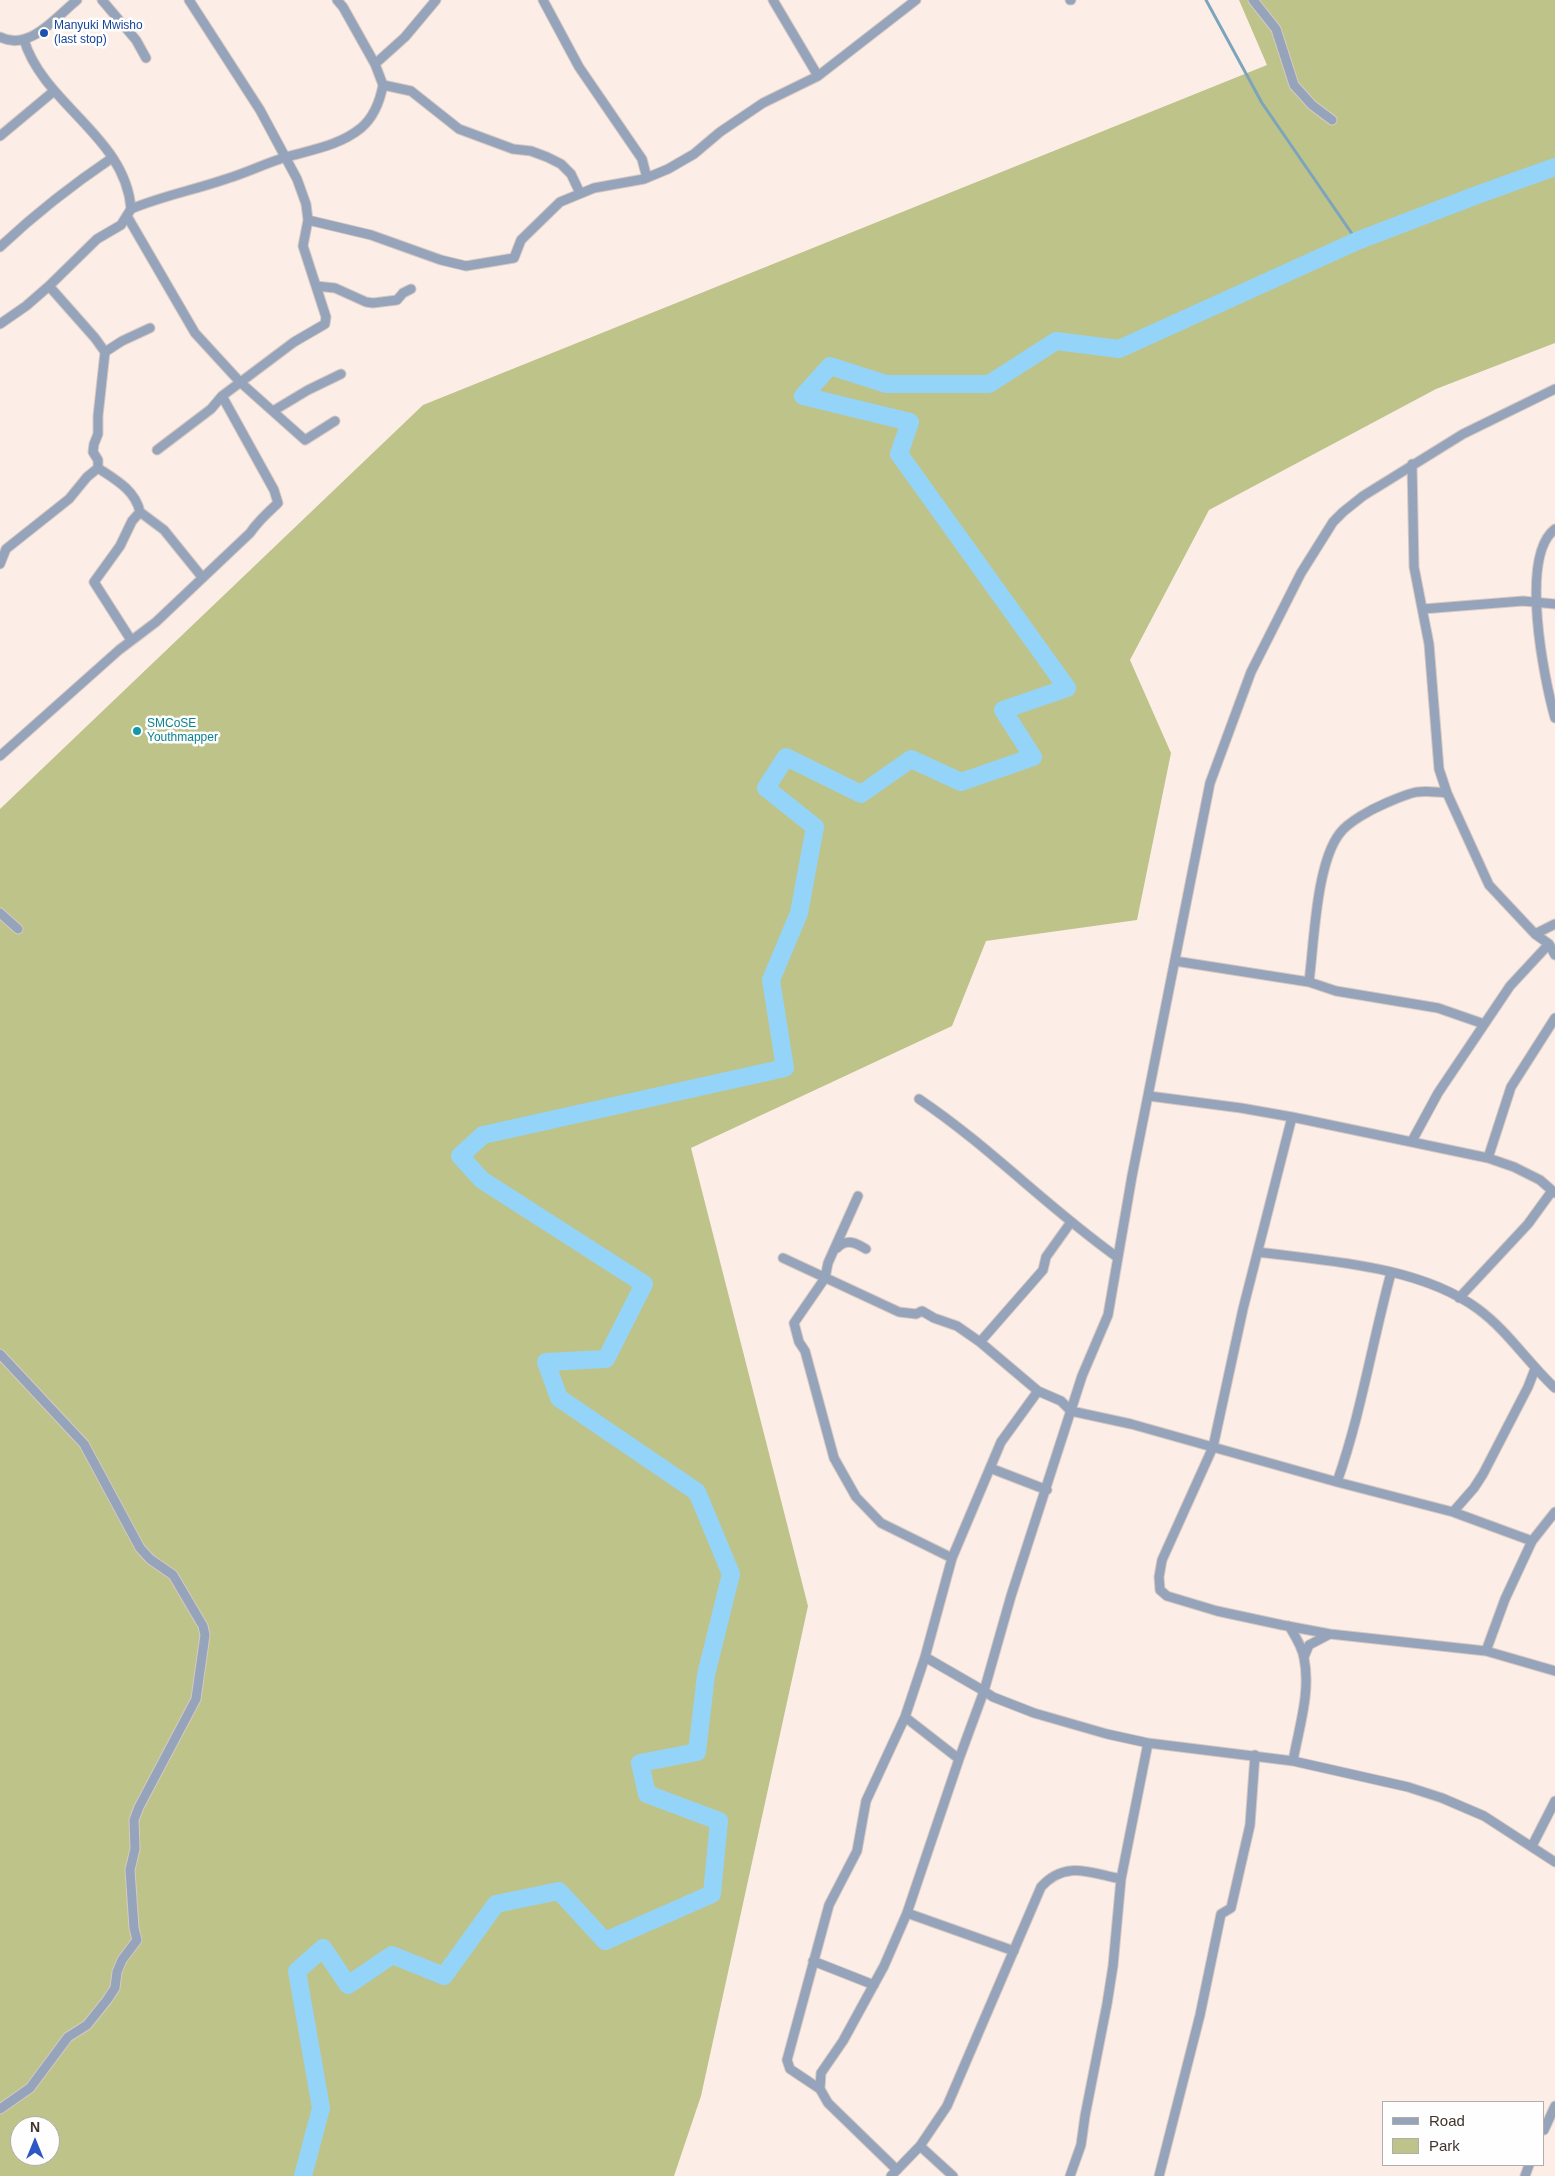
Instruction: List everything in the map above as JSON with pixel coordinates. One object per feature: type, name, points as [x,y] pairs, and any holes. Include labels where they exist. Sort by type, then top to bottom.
[{"type":"street","points":[[0,38],[12,42],[24,40],[36,34],[77,0]]},
{"type":"street","points":[[102,0],[136,40],[146,58]]},
{"type":"street","points":[[157,450],[211,409],[222,396],[240,382],[294,342],[325,324],[326,317],[303,246],[308,220],[302,193],[286,157],[260,110],[189,0]]},
{"type":"street","points":[[0,324],[26,306],[49,286],[97,239],[121,225],[129,213],[167,196],[224,180],[286,157],[312,151],[349,136],[359,129],[373,114],[384,85],[375,64],[343,6],[337,0]]},
{"type":"street","points":[[543,0],[579,68],[642,159],[647,178]]},
{"type":"street","points":[[773,0],[818,76]]},
{"type":"street","points":[[308,220],[371,235],[441,260],[466,266],[514,258],[521,240],[537,222],[560,202],[594,188],[647,178],[668,169],[694,154],[720,132],[763,103],[818,76],[915,0]]},
{"type":"street","points":[[1253,0],[1276,29],[1294,85],[1312,105],[1332,120]]},
{"type":"street","points":[[375,64],[405,37],[431,2]]},
{"type":"street","points":[[24,40],[32,61],[112,158],[125,181],[129,213],[195,333],[240,382],[305,440],[334,421]]},
{"type":"street","points":[[384,85],[411,91],[459,129],[513,149],[531,151],[561,164],[571,174],[580,193]]},
{"type":"street","points":[[0,136],[54,90]]},
{"type":"street","points":[[0,248],[25,224],[68,189],[112,158]]},
{"type":"street","points":[[49,286],[105,352],[98,416],[98,434],[93,452],[98,460],[98,468]]},
{"type":"street","points":[[316,286],[335,288],[366,302],[373,303],[397,300],[403,293],[411,289]]},
{"type":"street","points":[[105,352],[122,341],[150,328]]},
{"type":"street","points":[[272,411],[341,374]]},
{"type":"street","points":[[820,2089],[821,2073],[843,2041],[874,1985],[907,1913],[958,1759],[984,1691],[1011,1596],[1089,1357],[1108,1314],[1117,1257],[1210,783],[1251,672],[1301,573],[1333,522],[1363,496],[1412,464],[1463,434],[1555,389]]},
{"type":"street","points":[[0,756],[132,640],[156,622],[250,533],[260,518],[267,515],[278,503],[274,490],[222,396]]},
{"type":"street","points":[[1412,464],[1414,567],[1428,644],[1439,769],[1447,794],[1489,885],[1535,934],[1549,944],[1555,954]]},
{"type":"street","points":[[98,468],[126,487],[138,501],[140,512],[164,530],[202,577]]},
{"type":"street","points":[[0,564],[6,549],[69,499],[87,477],[98,468]]},
{"type":"street","points":[[132,640],[94,582],[120,546],[132,521],[140,512]]},
{"type":"street","points":[[1555,529],[1547,535],[1538,561],[1536,602],[1544,663],[1555,718]]},
{"type":"street","points":[[1423,609],[1536,602],[1555,604]]},
{"type":"street","points":[[1309,982],[1317,905],[1322,880],[1331,851],[1341,831],[1371,810],[1398,797],[1422,790],[1447,794]]},
{"type":"street","points":[[0,913],[18,929]]},
{"type":"street","points":[[1535,934],[1555,924]]},
{"type":"street","points":[[1412,1141],[1438,1093],[1510,986],[1549,944]]},
{"type":"street","points":[[1175,961],[1309,982],[1336,991],[1438,1008],[1484,1024]]},
{"type":"street","points":[[1488,1158],[1511,1087],[1555,1018]]},
{"type":"street","points":[[1149,1096],[1241,1108],[1412,1141],[1488,1158],[1514,1167],[1540,1180],[1553,1192],[1528,1224],[1459,1298]]},
{"type":"street","points":[[919,1099],[947,1118],[1071,1222],[1117,1257]]},
{"type":"street","points":[[1292,1117],[1258,1252],[1213,1447],[1162,1560],[1159,1577],[1160,1590],[1167,1596],[1217,1611],[1289,1626],[1330,1634],[1486,1651],[1555,1672]]},
{"type":"street","points":[[858,1196],[836,1250],[828,1263],[825,1278],[794,1323],[799,1342],[805,1351],[834,1458],[856,1497],[881,1523],[952,1558]]},
{"type":"street","points":[[980,1342],[1042,1270],[1046,1257],[1071,1222]]},
{"type":"street","points":[[836,1250],[843,1243],[852,1242],[866,1249]]},
{"type":"street","points":[[1258,1252],[1361,1266],[1424,1281],[1477,1309],[1506,1334],[1535,1369],[1555,1388]]},
{"type":"street","points":[[783,1258],[899,1312],[916,1314],[922,1312],[957,1326],[980,1342],[1038,1390],[1061,1401],[1071,1411],[1131,1424],[1337,1482],[1454,1512],[1532,1541]]},
{"type":"street","points":[[1337,1482],[1350,1446],[1376,1328],[1391,1273]]},
{"type":"street","points":[[0,1354],[84,1444],[140,1548],[150,1559],[173,1575],[203,1626],[205,1635],[196,1699],[138,1807],[134,1820],[135,1849],[130,1870],[134,1928],[137,1940],[122,1960],[117,1972],[115,1988],[107,2000],[86,2025],[68,2037],[30,2088],[0,2109]]},
{"type":"street","points":[[1454,1512],[1483,1474],[1528,1387],[1535,1369]]},
{"type":"street","points":[[1038,1390],[1001,1442],[952,1558],[925,1657],[905,1717],[866,1801],[857,1851],[829,1905],[788,2050],[787,2062],[790,2069],[820,2089],[828,2103],[894,2173],[920,2146],[947,2106],[1038,1892],[1048,1880],[1058,1873],[1076,1871],[1120,1879]]},
{"type":"street","points":[[990,1468],[1046,1490]]},
{"type":"street","points":[[1486,1651],[1506,1599],[1532,1541],[1555,1512]]},
{"type":"street","points":[[1289,1626],[1304,1656],[1306,1679],[1303,1708],[1293,1760]]},
{"type":"street","points":[[1304,1656],[1309,1645],[1330,1634]]},
{"type":"street","points":[[925,1657],[993,1697],[1034,1713],[1076,1726],[1148,1743],[1293,1760],[1408,1787],[1442,1798],[1484,1816],[1555,1862]]},
{"type":"street","points":[[905,1717],[958,1759]]},
{"type":"street","points":[[1070,2176],[1081,2145],[1107,2004],[1113,1966],[1120,1879],[1148,1743]]},
{"type":"street","points":[[1159,2176],[1200,2015],[1221,1914],[1231,1908],[1250,1825],[1255,1755]]},
{"type":"street","points":[[1532,1846],[1555,1801]]},
{"type":"street","points":[[907,1913],[1014,1951]]},
{"type":"street","points":[[813,1961],[874,1985]]},
{"type":"street","points":[[1545,2128],[1555,2106]]},
{"type":"street","points":[[920,2146],[953,2176]]},
{"type":"green space","points":[[1239,0],[1555,0],[1555,343],[1436,389],[1209,510],[1130,660],[1171,753],[1137,920],[986,941],[952,1026],[691,1148],[808,1606],[701,2096],[674,2176],[0,2176],[0,809],[423,405],[1267,65]]},
{"type":"waterway","points":[[1206,0],[1262,103],[1357,241]]},
{"type":"waterway","points":[[303,2176],[321,2108],[297,1971],[323,1948],[348,1985],[392,1955],[444,1976],[496,1904],[559,1891],[605,1941],[712,1894],[719,1821],[647,1794],[640,1763],[697,1752],[706,1675],[731,1574],[697,1492],[559,1398],[546,1362],[606,1359],[644,1284],[482,1180],[460,1156],[483,1135],[785,1068],[771,980],[799,913],[815,827],[766,788],[786,757],[861,794],[911,759],[961,782],[1033,757],[1003,710],[1067,688],[899,454],[910,422],[803,396],[830,366],[886,384],[989,384],[1056,341],[1119,349],[1357,241],[1555,167]]},
{"type":"place","name":"Manyuki Mwisho (last stop)","points":[[44,33]]},
{"type":"place","name":"SMCoSE Youthmapper","points":[[137,731]]}]
